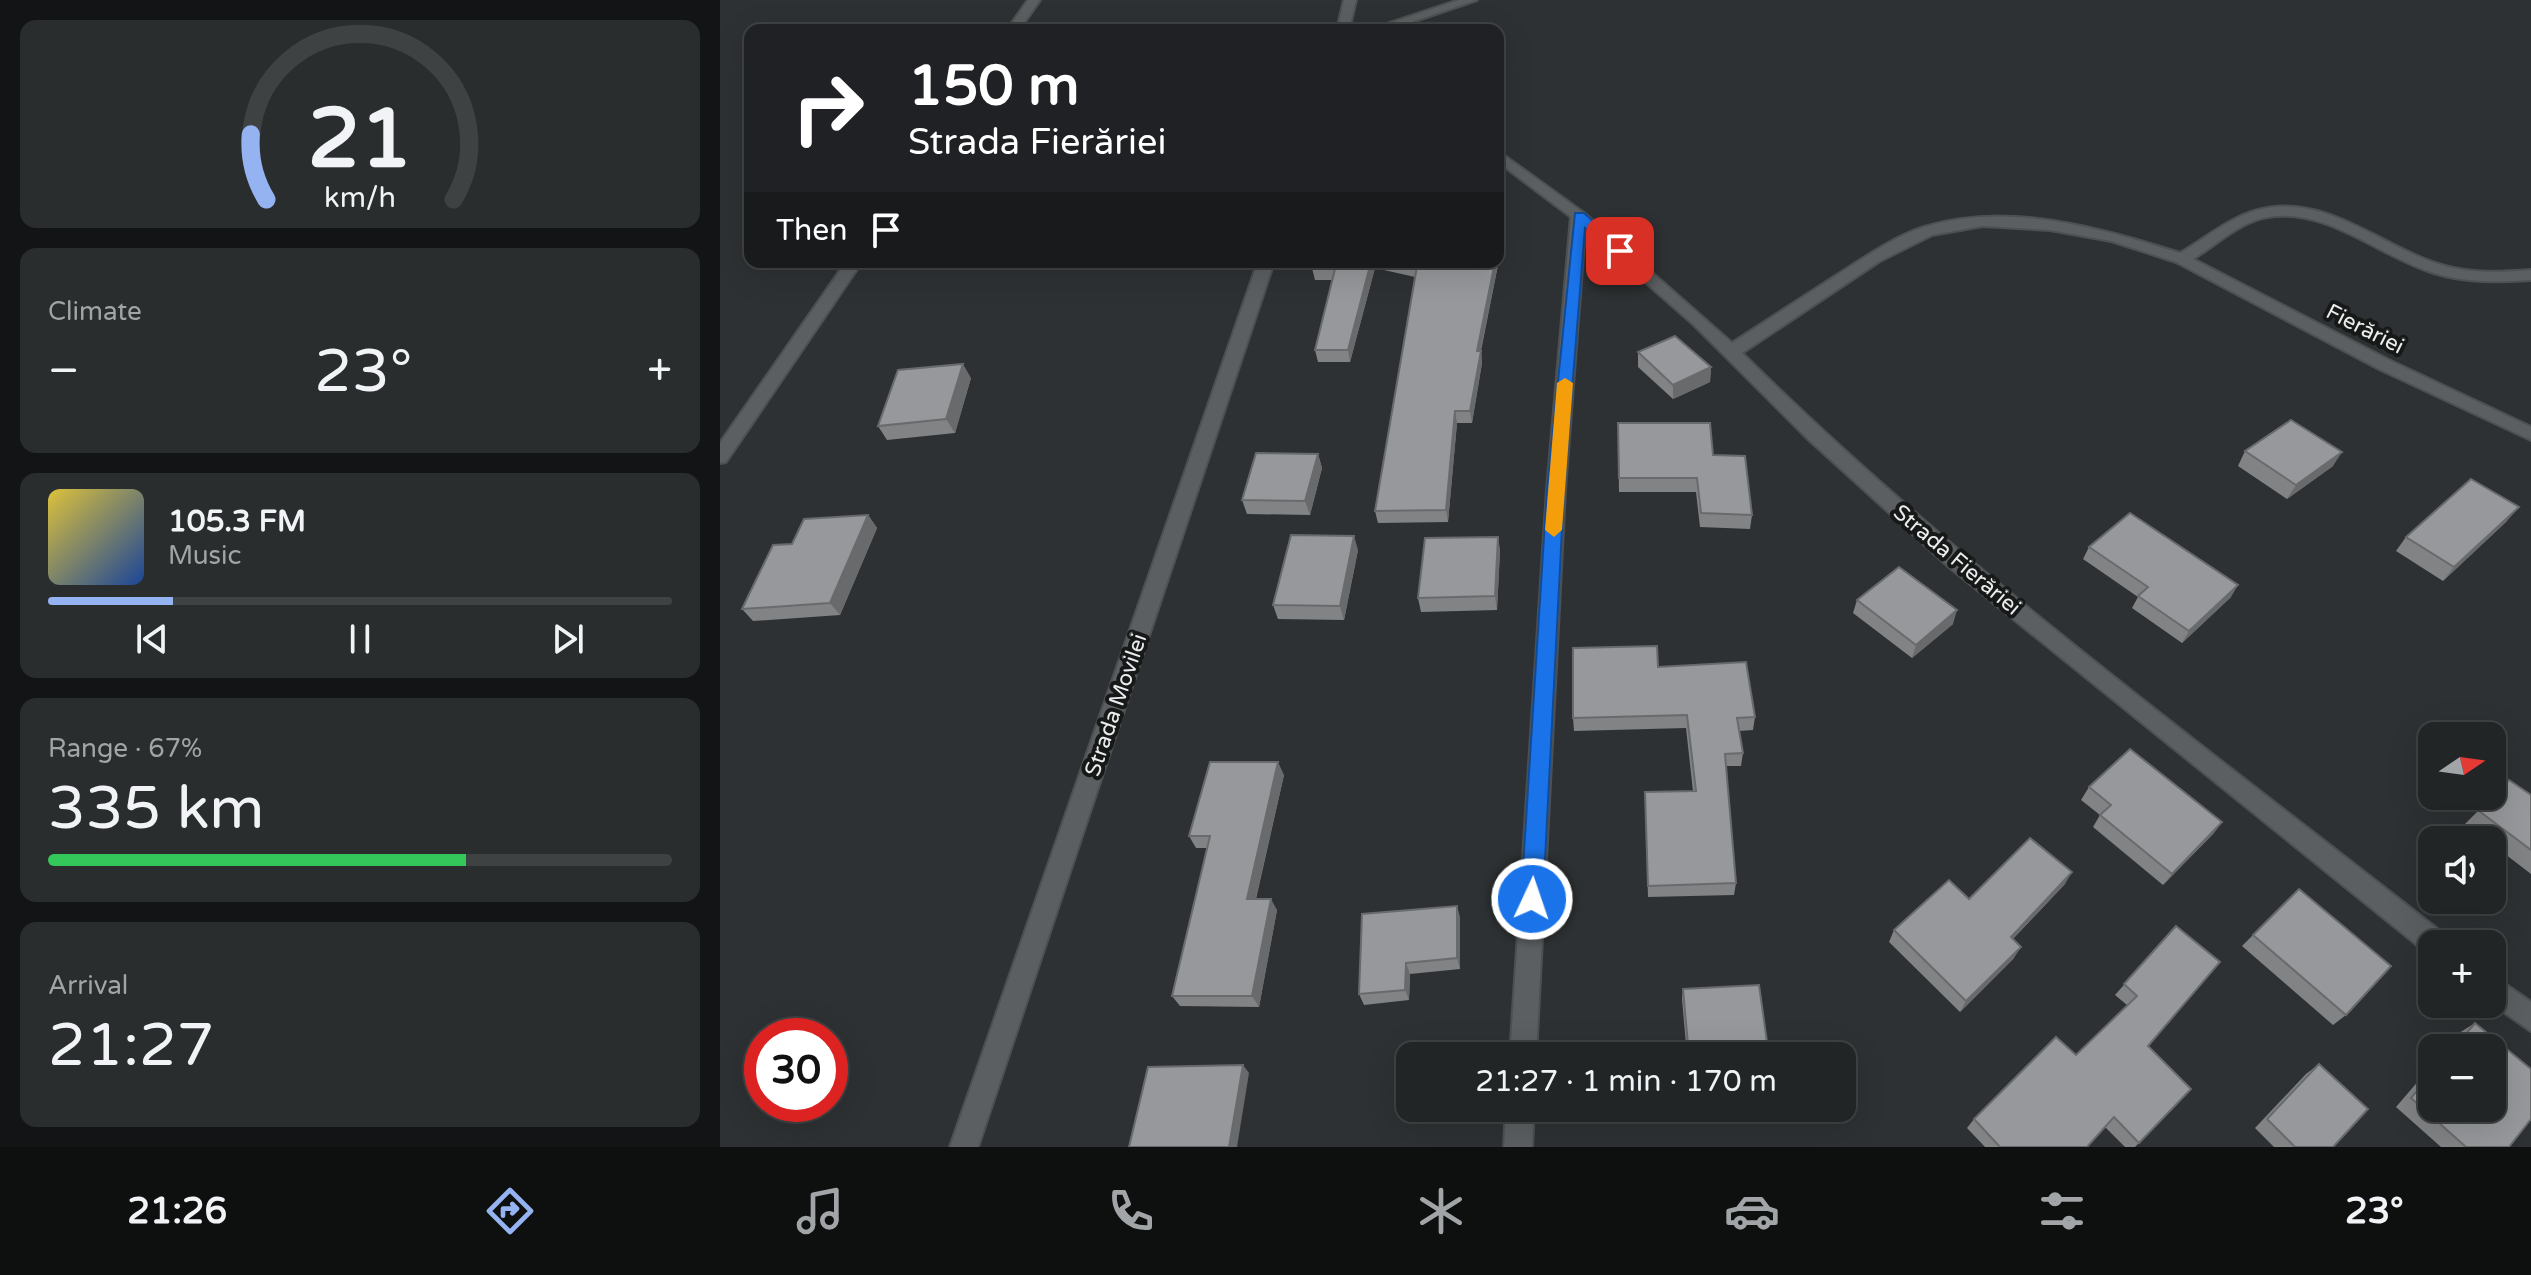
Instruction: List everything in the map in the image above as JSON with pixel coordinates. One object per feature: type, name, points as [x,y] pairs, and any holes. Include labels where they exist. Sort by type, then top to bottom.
[{"type":"street","points":[[1017,24],[1034,0]]},
{"type":"street","points":[[1344,24],[1350,0]]},
{"type":"street","points":[[1394,24],[1471,0]]},
{"type":"street","name":"Strada Fierăriei","points":[[1504,160],[1579,216],[1731,352],[1814,435],[1956,562],[2418,930]]},
{"type":"street","points":[[2182,259],[2264,213],[2288,211],[2316,216],[2439,270],[2487,277],[2531,275]]},
{"type":"street","points":[[1524,1042],[1556,490],[1579,216]]},
{"type":"street","name":"Fierăriei","points":[[1731,352],[1874,258],[1928,231],[1983,221],[2050,225],[2114,237],[2182,259],[2385,365],[2531,434]]},
{"type":"street","points":[[720,457],[850,268]]},
{"type":"street","name":"Strada Movilei","points":[[964,1147],[1264,268]]},
{"type":"street","points":[[2506,999],[2531,1018]]},
{"type":"street","points":[[1518,1147],[1519,1122]]},
{"type":"building","points":[[1312,268],[1369,268],[1348,350],[1315,350],[1335,269]]},
{"type":"building","points":[[1417,268],[1494,268],[1477,351],[1481,351],[1470,411],[1455,411],[1446,510],[1375,511]]},
{"type":"building","points":[[1675,336],[1711,367],[1673,385],[1638,352]]},
{"type":"building","points":[[963,364],[946,419],[878,426],[898,370]]},
{"type":"building","points":[[2291,420],[2342,452],[2296,485],[2245,451]]},
{"type":"building","points":[[1618,423],[1710,423],[1713,455],[1745,456],[1752,515],[1701,513],[1697,478],[1619,478]]},
{"type":"building","points":[[1256,453],[1318,454],[1305,501],[1242,500]]},
{"type":"building","points":[[2471,479],[2519,507],[2454,567],[2406,537]]},
{"type":"building","points":[[2130,513],[2238,585],[2189,631],[2138,596],[2148,587],[2089,547]]},
{"type":"building","points":[[868,515],[830,603],[742,609],[773,545],[792,544],[804,519]]},
{"type":"building","points":[[1291,535],[1354,536],[1340,606],[1273,605]]},
{"type":"building","points":[[1498,537],[1495,596],[1418,598],[1425,538]]},
{"type":"building","points":[[1899,567],[1957,610],[1916,645],[1857,600]]},
{"type":"building","points":[[1657,646],[1658,667],[1746,662],[1755,717],[1737,718],[1743,753],[1725,754],[1736,883],[1648,886],[1645,792],[1696,791],[1687,715],[1573,718],[1573,648]]},
{"type":"building","points":[[2130,749],[2222,822],[2172,874],[2100,815],[2111,805],[2089,787]]},
{"type":"building","points":[[1210,762],[1278,762],[1247,899],[1271,899],[1252,996],[1172,996],[1210,836],[1189,836]]},
{"type":"building","points":[[2509,780],[2531,795],[2531,850],[2506,831],[2506,826],[2499,826],[2479,811],[2506,810],[2506,783]]},
{"type":"building","points":[[2030,838],[2072,872],[2011,937],[2021,947],[1966,1001],[1894,930],[1949,880],[1969,899]]},
{"type":"building","points":[[2299,889],[2391,966],[2346,1015],[2253,935]]},
{"type":"building","points":[[1457,906],[1457,958],[1406,963],[1405,990],[1359,994],[1362,914]]},
{"type":"building","points":[[2176,926],[2220,962],[2148,1046],[2191,1089],[2139,1143],[2114,1117],[2087,1147],[2000,1147],[1974,1119],[2056,1037],[2076,1055],[2137,996],[2124,984]]},
{"type":"building","points":[[1759,985],[1767,1042],[1688,1042],[1683,989]]},
{"type":"building","points":[[2475,1023],[2488,1034],[2466,1034]]},
{"type":"building","points":[[2506,1048],[2531,1069],[2531,1119],[2509,1147],[2466,1147],[2438,1122],[2506,1122]]},
{"type":"building","points":[[2319,1064],[2368,1109],[2333,1147],[2295,1147],[2267,1119]]},
{"type":"building","points":[[1243,1065],[1229,1147],[1129,1147],[1148,1067]]},
{"type":"building","points":[[2418,1090],[2418,1104],[2411,1098]]},
{"type":"slow traffic","points":[[1554,530],[1565,383]]},
{"type":"route","points":[[1532,899],[1556,490],[1579,216],[1620,251]]}]
